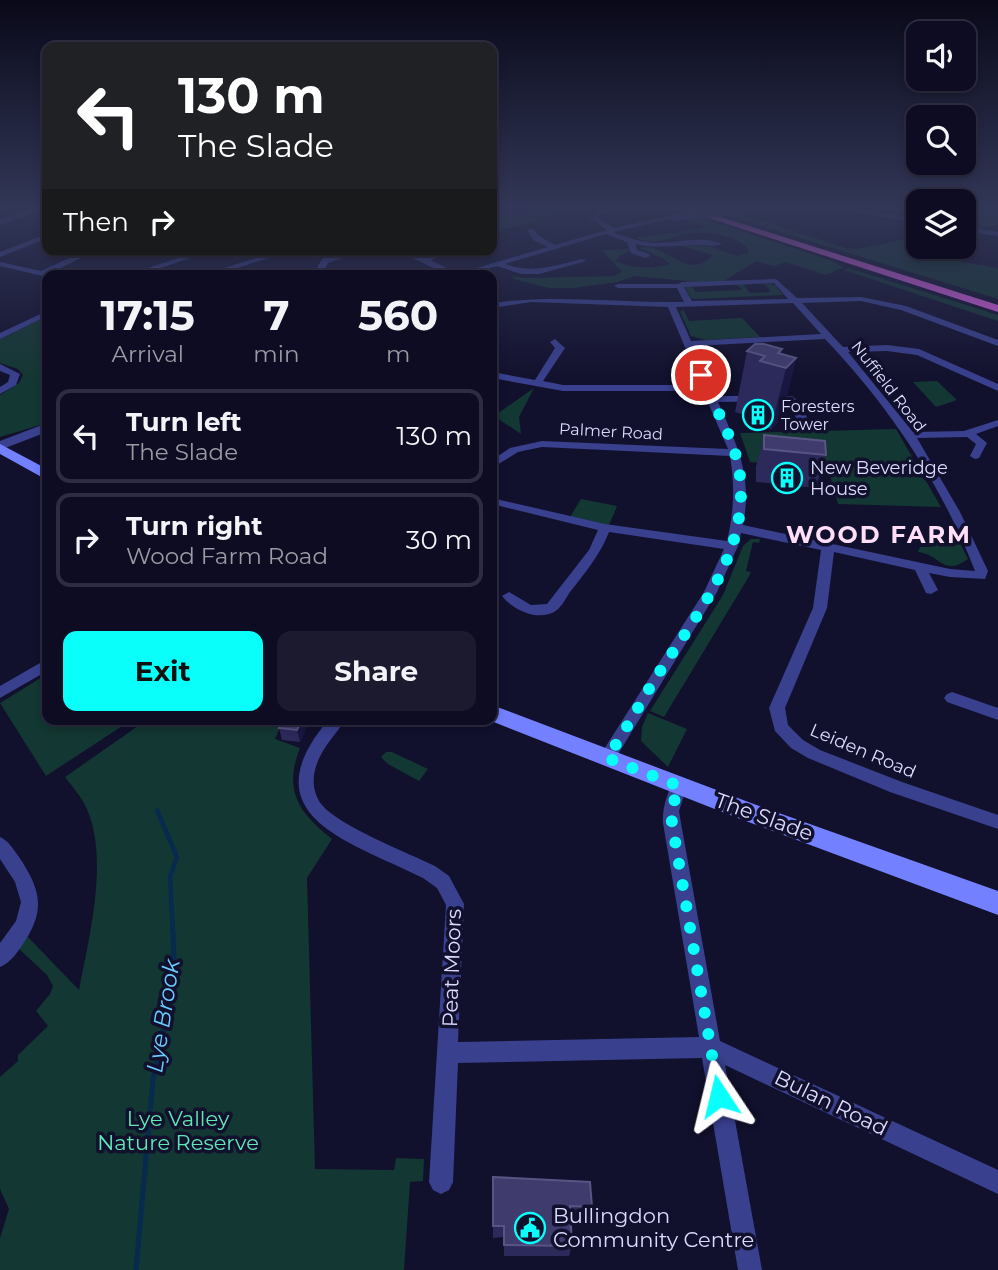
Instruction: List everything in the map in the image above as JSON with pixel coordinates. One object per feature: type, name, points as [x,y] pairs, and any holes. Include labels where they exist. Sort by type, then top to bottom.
[{"type":"highway","points":[[854,265],[998,309]]},
{"type":"highway","points":[[878,265],[998,303]]},
{"type":"main road","points":[[0,447],[42,472]]},
{"type":"main road","name":"The Slade","points":[[497,715],[679,786],[998,903]]},
{"type":"street","points":[[6,265],[42,273]]},
{"type":"street","points":[[248,265],[258,270]]},
{"type":"street","points":[[504,265],[535,274],[567,265]]},
{"type":"street","name":"Nuffield Road","points":[[680,286],[776,281],[841,350],[910,435],[979,562],[980,576],[920,567]]},
{"type":"street","points":[[624,285],[680,286],[689,304]]},
{"type":"street","points":[[497,304],[531,300],[671,305],[854,299],[882,302],[998,343]]},
{"type":"street","points":[[607,758],[713,589],[732,547],[737,528],[741,497],[735,453],[671,305]]},
{"type":"street","points":[[0,336],[42,316]]},
{"type":"street","points":[[0,322],[19,327]]},
{"type":"street","points":[[687,344],[827,336]]},
{"type":"street","points":[[537,384],[560,348],[555,342]]},
{"type":"street","points":[[841,350],[887,348],[919,352],[998,388]]},
{"type":"street","points":[[0,367],[12,371],[15,378],[0,391]]},
{"type":"street","points":[[497,377],[592,389],[788,398],[793,401],[809,430]]},
{"type":"street","points":[[910,435],[970,433],[998,423]]},
{"type":"street","points":[[0,447],[42,429]]},
{"type":"street","points":[[970,433],[982,443],[975,456]]},
{"type":"street","name":"Palmer Road","points":[[497,462],[514,450],[542,444],[735,453]]},
{"type":"street","points":[[497,502],[605,528],[732,547]]},
{"type":"street","points":[[509,596],[517,604],[532,609],[542,611],[552,607],[595,551],[605,528]]},
{"type":"street","points":[[737,528],[832,540],[920,567],[931,590]]},
{"type":"street","points":[[942,536],[959,536]]},
{"type":"street","name":"Leiden Road","points":[[832,540],[820,608],[777,708],[781,727],[789,738],[814,754],[896,787],[998,822]]},
{"type":"street","points":[[0,693],[42,667]]},
{"type":"street","points":[[952,698],[998,714]]},
{"type":"street","name":"Peat Moors","points":[[333,725],[316,744],[307,768],[307,790],[317,811],[331,824],[443,882],[455,904],[441,1182]]},
{"type":"street","points":[[679,786],[671,811],[672,823],[750,1270]]},
{"type":"street","points":[[0,845],[27,883],[31,907],[20,933],[0,958]]},
{"type":"street","name":"Bulan Road","points":[[449,1053],[710,1047],[998,1182]]},
{"type":"green space","points":[[616,265],[749,265],[724,281],[698,282],[635,276],[617,282],[574,288],[549,288],[514,279],[512,276],[614,276],[622,272]]},
{"type":"green space","points":[[796,265],[844,267],[826,275]]},
{"type":"green space","points":[[888,265],[982,265],[998,268],[998,299]]},
{"type":"green space","points":[[848,268],[998,315],[998,321],[844,270]]},
{"type":"green space","points":[[764,283],[775,285],[783,295],[695,299],[691,298],[685,287],[692,286],[696,292],[740,290],[742,289],[736,284],[743,284],[750,293],[771,292]]},
{"type":"green space","points":[[683,309],[689,321],[742,318],[760,337],[705,340],[691,336],[680,312]]},
{"type":"green space","points":[[42,318],[42,424],[0,437],[0,395],[19,383],[23,375],[18,369],[0,363],[0,339]]},
{"type":"green space","points":[[937,381],[957,400],[936,407],[913,382]]},
{"type":"green space","points":[[534,388],[519,417],[521,434],[497,418],[497,414]]},
{"type":"green space","points":[[896,429],[941,507],[838,504],[828,469],[750,462],[740,433]]},
{"type":"green space","points":[[581,499],[617,506],[609,525],[570,517]]},
{"type":"green space","points":[[942,537],[958,539],[968,559],[953,566],[918,552],[920,547],[932,547],[931,543],[945,544]]},
{"type":"green space","points":[[751,539],[760,539],[759,543],[753,542],[746,571],[751,572],[748,578],[664,717],[650,711],[723,595],[743,546]]},
{"type":"green space","points":[[42,677],[42,725],[124,725],[46,776],[0,703]]},
{"type":"green space","points":[[648,713],[687,729],[668,767],[641,741],[642,727]]},
{"type":"green space","name":"Lye Valley Nature Reserve","points":[[139,725],[281,725],[275,739],[300,748],[293,777],[297,800],[311,820],[332,839],[307,878],[315,1169],[394,1170],[396,1158],[424,1159],[423,1181],[410,1182],[404,1270],[0,1270],[0,1238],[9,1209],[0,1189],[0,1077],[18,1061],[18,1055],[48,1026],[36,1011],[53,986],[47,975],[18,948],[27,936],[79,990],[92,921],[97,871],[92,824],[84,803],[65,777]]},
{"type":"green space","points":[[386,752],[392,752],[428,769],[419,781],[388,764],[381,757]]},
{"type":"building","points":[[755,344],[782,349],[778,353],[796,358],[786,368],[760,361],[765,356],[747,351]]},
{"type":"building","points":[[764,435],[825,441],[826,455],[764,449]]},
{"type":"building","points":[[280,725],[299,725],[297,730],[279,728]]},
{"type":"building","name":"Bullingdon Community Centre","points":[[493,1177],[590,1182],[592,1207],[570,1206],[572,1246],[504,1245],[504,1226],[493,1226]]},
{"type":"waterway","name":"Lye Brook","points":[[157,810],[177,857],[170,877],[173,935]]},
{"type":"waterway","name":"Lye Brook","points":[[136,1270],[153,1079],[168,1013],[174,967],[173,933]]},
{"type":"tunnel","points":[[927,535],[942,535]]},
{"type":"place","name":"Foresters Tower","points":[[758,415]]},
{"type":"place","name":"New Beveridge House","points":[[787,478]]},
{"type":"place","name":"Bullingdon Community Centre","points":[[530,1228]]},
{"type":"district","name":"WOOD FARM","points":[[879,535]]},
{"type":"route","points":[[701,375],[729,436],[739,471],[741,508],[734,539],[725,567],[713,589],[607,758],[679,786],[671,811],[672,823],[719,1096]]}]
